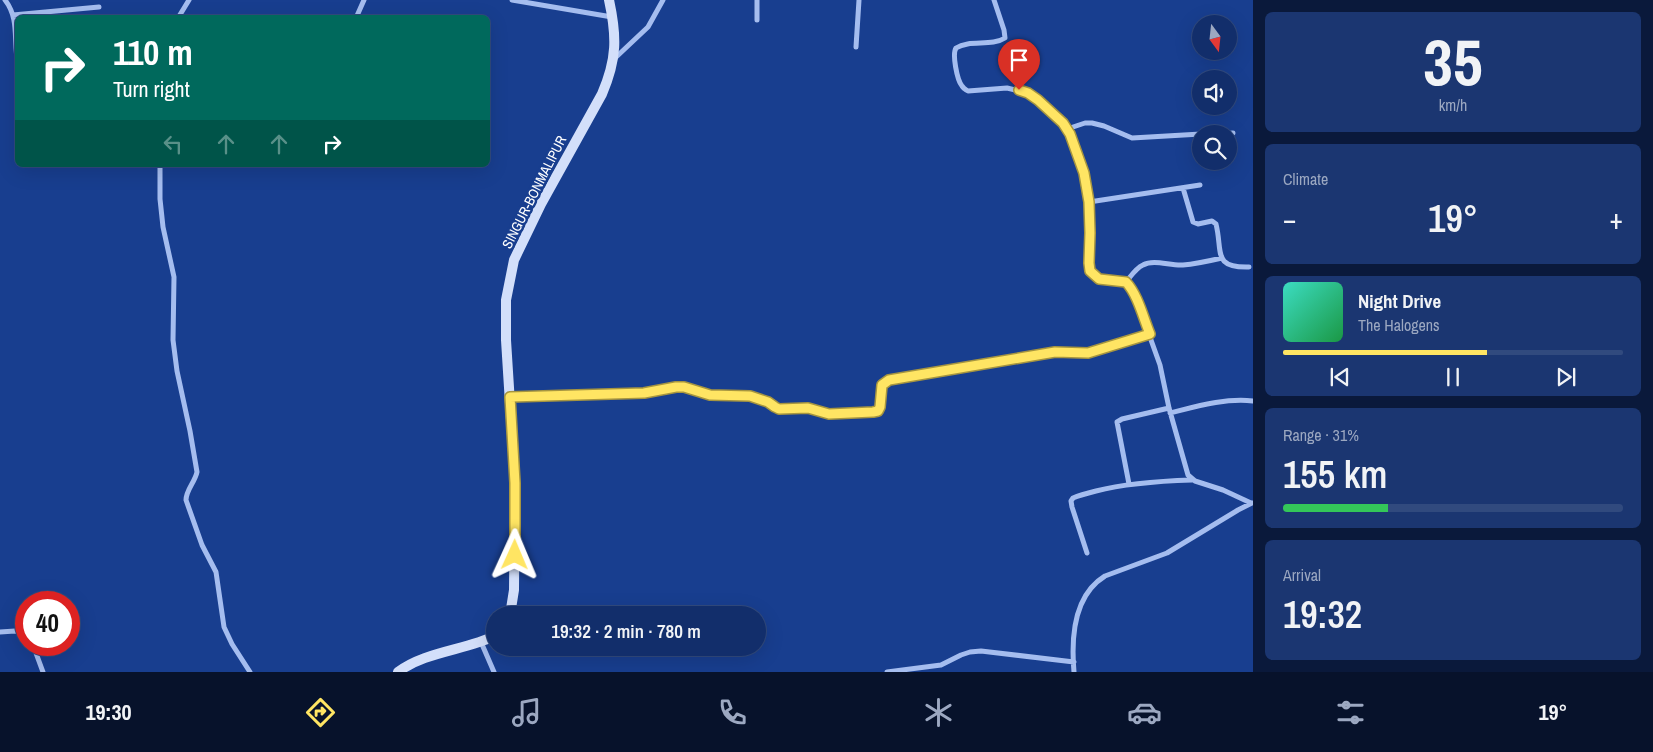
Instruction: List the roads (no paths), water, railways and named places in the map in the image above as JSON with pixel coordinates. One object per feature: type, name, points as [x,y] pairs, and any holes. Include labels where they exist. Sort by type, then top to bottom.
[{"type":"street","points":[[5,0],[13,16],[15,25]]},
{"type":"street","points":[[180,15],[189,0]]},
{"type":"street","points":[[357,15],[364,0]]},
{"type":"street","points":[[512,0],[612,17]]},
{"type":"street","name":"SINGUR-BONMALIPUR","points":[[511,606],[516,538],[506,300],[514,260],[541,204],[602,94],[609,77],[615,48],[609,0]]},
{"type":"street","points":[[614,59],[648,27],[663,0]]},
{"type":"street","points":[[757,0],[757,20]]},
{"type":"street","points":[[856,47],[859,0]]},
{"type":"street","points":[[994,0],[1005,38],[999,41],[963,44],[956,48],[954,55],[960,84],[968,91],[1007,88],[1028,93],[1067,129],[1084,173],[1089,202],[1090,271],[1099,279],[1126,282],[1130,286],[1150,334],[1160,365],[1169,410],[1188,475],[1192,480]]},
{"type":"street","points":[[23,15],[99,7]]},
{"type":"street","points":[[1067,129],[1085,123],[1092,123],[1132,138],[1192,135]]},
{"type":"street","points":[[160,167],[160,199],[163,227],[174,277],[173,340],[177,371],[197,472],[196,479],[186,495],[186,500],[202,545],[216,572],[224,627],[232,644],[250,672]]},
{"type":"street","points":[[1089,202],[1200,185]]},
{"type":"street","points":[[1183,188],[1193,222],[1198,224],[1212,221],[1216,224],[1222,258],[1228,266],[1235,268],[1249,267]]},
{"type":"street","points":[[1126,282],[1144,264],[1184,265],[1222,258]]},
{"type":"street","points":[[510,397],[644,393],[684,387],[710,395],[750,396],[768,402],[779,409],[808,408],[829,414],[873,412],[878,411],[882,385],[889,380],[1055,352],[1088,353],[1150,334]]},
{"type":"street","points":[[1129,484],[1118,422],[1122,419],[1220,401],[1253,401]]},
{"type":"street","points":[[1087,553],[1072,507],[1071,501],[1076,497],[1129,484],[1192,480],[1223,490],[1252,503]]},
{"type":"street","points":[[1074,672],[1074,631],[1078,612],[1083,599],[1097,581],[1105,576],[1167,554],[1252,503]]},
{"type":"street","points":[[0,632],[15,631]]},
{"type":"street","points":[[398,672],[418,661],[486,640]]},
{"type":"street","points":[[481,642],[494,672]]},
{"type":"street","points":[[887,672],[941,665],[961,655],[981,651],[1074,662]]},
{"type":"street","points":[[37,656],[43,672]]}]
